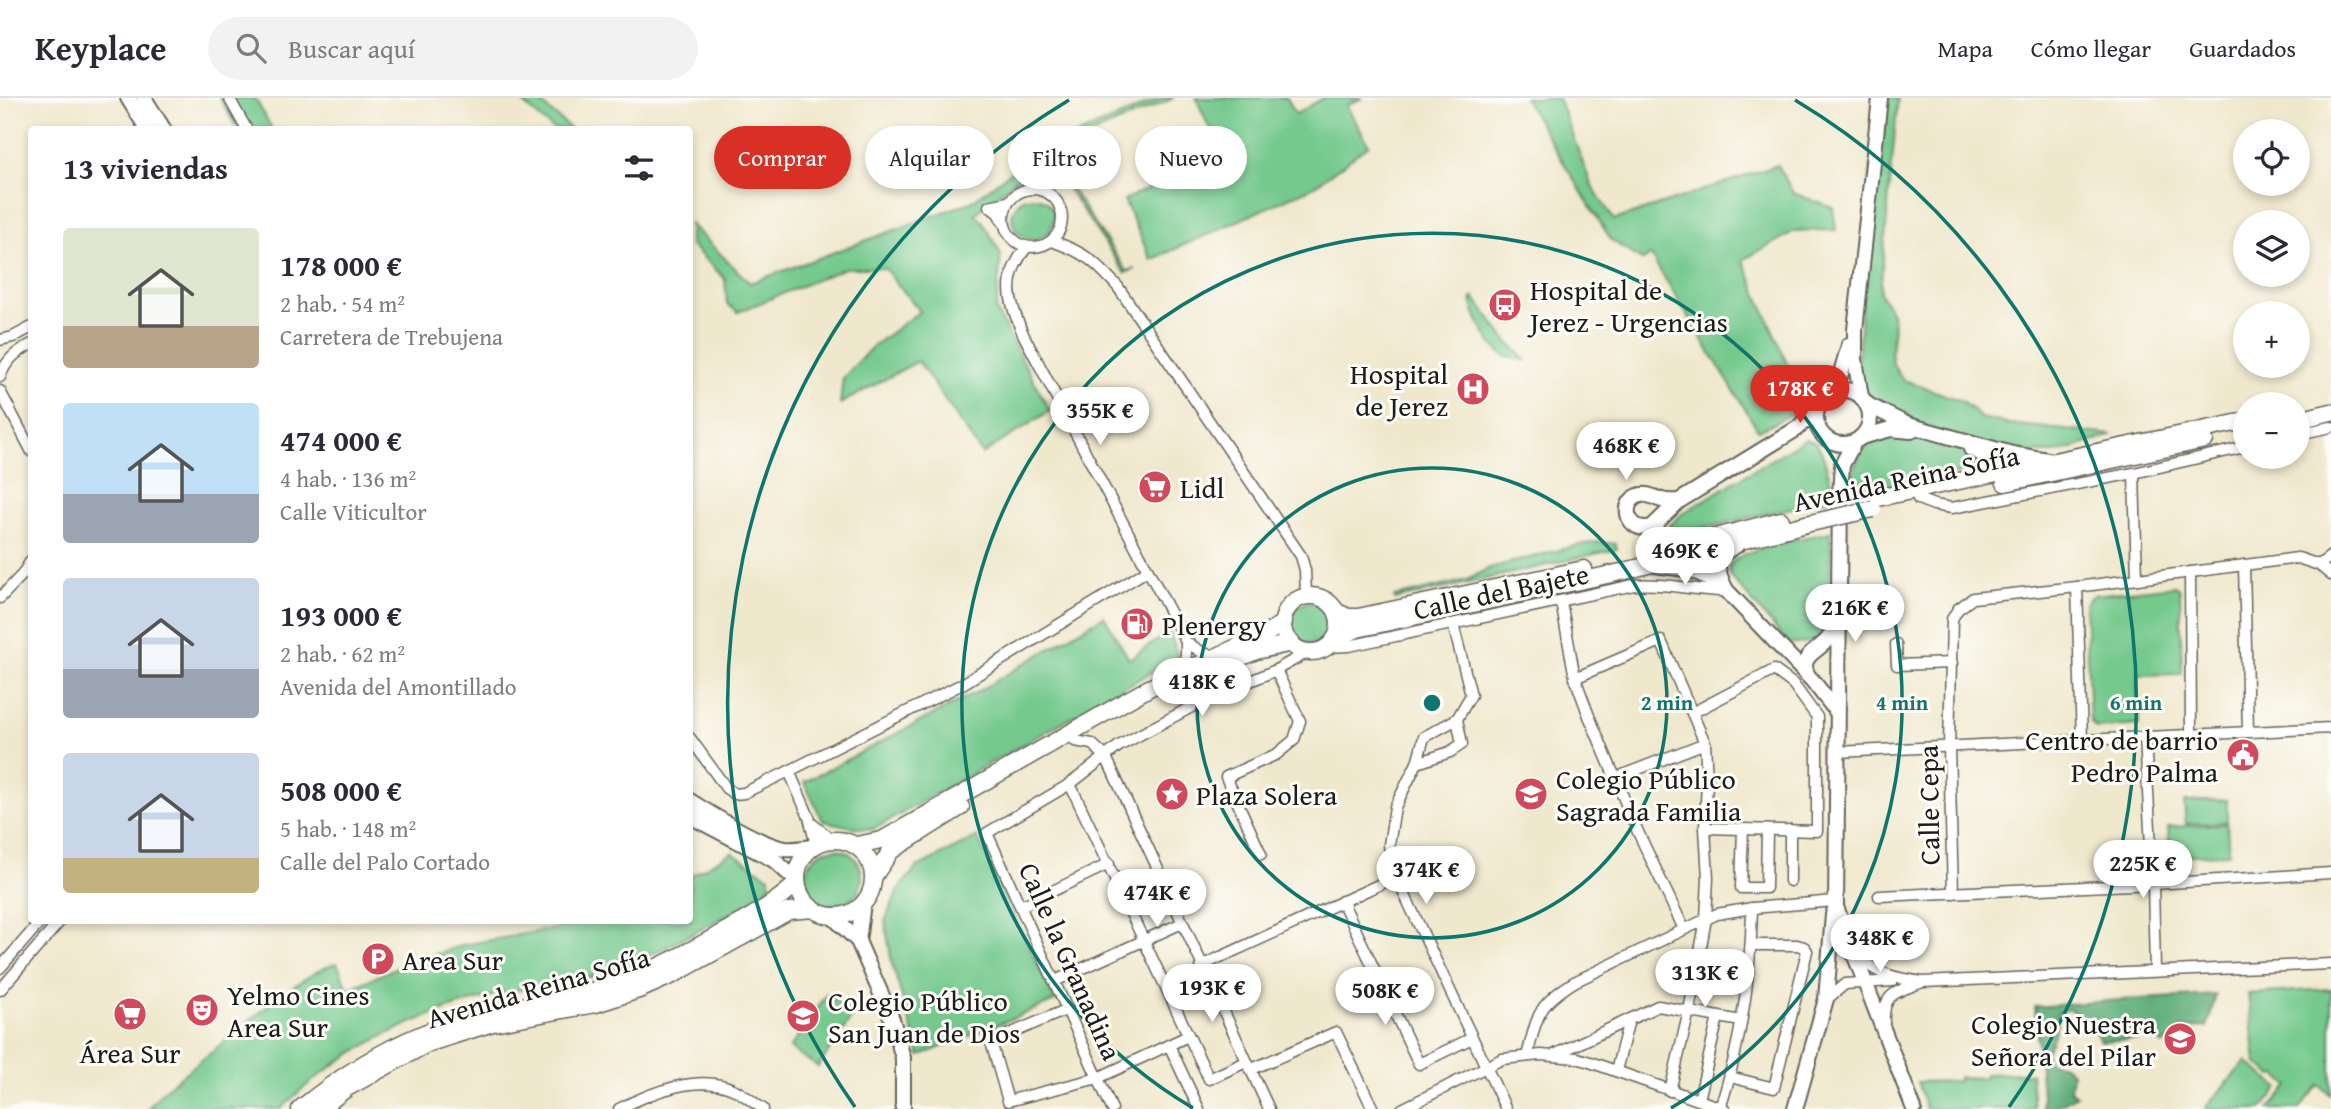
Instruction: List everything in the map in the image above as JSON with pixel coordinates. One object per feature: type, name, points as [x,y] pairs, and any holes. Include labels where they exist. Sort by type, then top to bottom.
[{"type":"main road","points":[[128,98],[146,126]]},
{"type":"main road","points":[[144,98],[162,126]]},
{"type":"main road","points":[[1795,1109],[1826,999],[1835,904],[1837,626],[1842,465],[1869,421],[1855,359],[1855,330],[1880,98]]},
{"type":"main road","points":[[1679,501],[1668,502],[1646,494],[1640,495],[1631,501],[1628,512],[1631,522],[1641,528],[1652,527],[1679,501],[1798,428],[1828,395],[1841,373],[1855,330]]},
{"type":"main road","points":[[1828,395],[1845,391],[1908,425],[2035,459],[2059,460]]},
{"type":"main road","points":[[2310,407],[2331,402]]},
{"type":"main road","points":[[1817,409],[1816,418],[1842,465]]},
{"type":"main road","points":[[2310,417],[2331,412]]},
{"type":"main road","name":"Avenida Reina Sofía","points":[[1337,612],[1348,617],[1371,615],[1806,519],[1959,482],[2233,424]]},
{"type":"main road","points":[[1798,428],[1811,429],[1846,444],[1891,429],[1907,430],[1984,454],[1987,460],[1985,470],[1959,482]]},
{"type":"main road","name":"Avenida Reina Sofía","points":[[1871,504],[1918,499],[2057,473],[2233,434]]},
{"type":"main road","points":[[1656,499],[1662,508],[1660,519]]},
{"type":"main road","name":"Avenida Reina Sofía","points":[[1323,646],[1357,629],[1650,565],[1746,540],[1806,519]]},
{"type":"main road","points":[[1727,591],[1717,572],[1718,560],[1725,551],[1746,540]]},
{"type":"main road","points":[[1650,565],[1686,569],[1701,574],[1727,591],[1810,678],[1838,712]]},
{"type":"main road","points":[[873,876],[891,851],[902,843],[1075,741],[1210,670],[1256,651],[1292,643],[1323,646],[1339,627],[1337,612],[1324,599],[1307,596],[1299,599],[1288,608],[1284,622],[1284,630],[1292,643]]},
{"type":"main road","points":[[856,845],[882,840],[1149,688],[1269,632],[1284,622]]},
{"type":"main road","points":[[1779,646],[1814,651],[1822,649],[1832,653],[1838,666],[1836,674],[1828,681],[1817,682],[1810,678],[1804,666],[1814,651],[1837,626]]},
{"type":"main road","points":[[693,803],[737,828],[782,848],[796,850],[844,840],[856,845],[865,853],[871,864],[872,888],[863,903],[849,914],[831,915]]},
{"type":"main road","points":[[693,818],[774,860],[797,882],[803,900],[813,909]]},
{"type":"main road","name":"Avenida Reina Sofía","points":[[300,1109],[339,1079],[421,1034],[490,1011],[592,991],[632,978],[702,945],[781,899],[797,882],[800,861],[820,844]]},
{"type":"main road","points":[[858,940],[863,903]]},
{"type":"main road","points":[[1835,904],[1914,1109]]},
{"type":"main road","name":"Avenida Reina Sofía","points":[[320,1109],[347,1088],[427,1044],[493,1023],[596,1004],[639,990],[789,911],[813,909],[831,915]]},
{"type":"main road","points":[[831,915],[858,940],[892,1019],[904,1058],[903,1109]]},
{"type":"street","points":[[229,98],[245,126]]},
{"type":"street","points":[[1034,188],[1052,196],[1059,204],[1062,223],[1052,241],[1036,247],[1027,247],[1012,239],[998,213],[989,206],[1008,202],[1024,190],[1034,188]]},
{"type":"street","points":[[1003,223],[1008,202]]},
{"type":"street","points":[[1052,241],[1079,251],[1100,267],[1118,288],[1301,556],[1307,596]]},
{"type":"street","points":[[1027,247],[1016,260],[1010,277],[1011,305],[1024,336],[1186,642],[1186,655],[1180,674]]},
{"type":"street","points":[[0,340],[28,329]]},
{"type":"street","points":[[0,377],[12,355],[28,346]]},
{"type":"street","points":[[0,391],[28,444]]},
{"type":"street","points":[[2310,432],[2331,427]]},
{"type":"street","points":[[1918,499],[1952,508],[2134,473],[2233,450]]},
{"type":"street","points":[[2134,473],[2137,579]]},
{"type":"street","points":[[1660,519],[1660,536],[1682,545]]},
{"type":"street","points":[[2331,556],[2319,565],[2331,575]]},
{"type":"street","name":"Calle Cepa","points":[[1952,892],[1949,747],[1952,619],[1958,609],[1973,598],[2298,558],[2319,565]]},
{"type":"street","points":[[0,598],[28,565]]},
{"type":"street","points":[[2244,565],[2248,732]]},
{"type":"street","points":[[693,742],[726,788],[735,794],[744,793],[964,682],[1148,570]]},
{"type":"street","points":[[2190,572],[2191,734]]},
{"type":"street","name":"Calle del Bajete","points":[[988,833],[1070,784],[1119,746],[1197,704],[1276,670],[1323,646],[1349,646],[1648,584],[1727,591]]},
{"type":"street","points":[[2077,587],[2082,740]]},
{"type":"street","points":[[1561,602],[1575,678],[1615,778],[1684,929]]},
{"type":"street","points":[[1453,624],[1471,695],[1457,719],[1424,737],[1416,763],[1395,807],[1390,845],[1396,877],[1506,1109]]},
{"type":"street","points":[[1575,678],[1661,641],[1704,743],[1708,878],[1706,919],[1689,1011],[1670,1091]]},
{"type":"street","points":[[1186,642],[1203,653],[1217,656]]},
{"type":"street","points":[[1896,644],[1897,665],[1952,663]]},
{"type":"street","points":[[1261,854],[1226,777],[1277,754],[1294,740],[1300,721],[1276,670]]},
{"type":"street","points":[[1692,713],[1774,670],[1793,684],[1817,717],[1817,831],[1706,828]]},
{"type":"street","points":[[1416,763],[1450,752],[1462,744],[1457,719]]},
{"type":"street","points":[[1837,752],[2331,728]]},
{"type":"street","points":[[2145,737],[2155,970]]},
{"type":"street","points":[[1075,741],[1092,744],[1106,757],[1269,1109]]},
{"type":"street","points":[[1615,778],[1704,743]]},
{"type":"street","points":[[789,771],[820,844]]},
{"type":"street","points":[[1070,784],[1209,1079],[1336,1032],[1373,1109]]},
{"type":"street","points":[[810,823],[820,844]]},
{"type":"street","points":[[1743,829],[1741,888],[1766,888],[1767,830]]},
{"type":"street","points":[[1790,830],[1790,881]]},
{"type":"street","name":"Calle la Granadina","points":[[988,833],[1112,1109]]},
{"type":"street","points":[[1021,906],[1109,864]]},
{"type":"street","points":[[1879,896],[2331,873]]},
{"type":"street","points":[[1202,966],[1396,877]]},
{"type":"street","points":[[1342,901],[1419,1064],[1472,1038]]},
{"type":"street","points":[[1527,1056],[1538,1012],[1556,994],[1574,982],[1717,914],[1752,908],[1835,904]]},
{"type":"street","points":[[1402,1109],[1422,1105],[1502,1059],[1552,1056],[1577,1058],[1722,1109],[1749,983],[1752,908]]},
{"type":"street","points":[[1055,981],[1182,923]]},
{"type":"street","points":[[0,968],[39,924]]},
{"type":"street","points":[[0,990],[58,924]]},
{"type":"street","points":[[1845,933],[1863,961],[1887,975],[1919,981]]},
{"type":"street","points":[[1730,1077],[1774,1088],[1807,951],[1797,945],[1751,945]]},
{"type":"street","points":[[1826,999],[1845,984],[1864,981],[2331,964]]},
{"type":"street","points":[[1884,1027],[1883,1010],[1893,993],[1919,981]]},
{"type":"street","points":[[1552,1056],[1658,1006],[1741,1021]]},
{"type":"street","points":[[1068,1009],[991,1042],[1008,1101],[1098,1077],[1188,1036]]},
{"type":"street","points":[[1699,1100],[1718,1017]]},
{"type":"street","points":[[1616,1071],[1629,1020]]},
{"type":"street","points":[[1169,1045],[1199,1109]]},
{"type":"street","points":[[622,1108],[652,1094],[699,1084],[718,1085],[735,1090],[763,1109]]},
{"type":"green space","points":[[220,98],[255,98],[270,126],[235,126]]},
{"type":"green space","points":[[517,98],[535,98],[568,126],[550,126]]},
{"type":"green space","points":[[1161,98],[1174,98],[1109,126],[1097,126]]},
{"type":"green space","points":[[1196,98],[1287,98],[1296,114],[1323,98],[1363,98],[1346,105],[1369,145],[1313,187],[1151,260],[1124,200],[1147,189],[1247,189],[1247,126],[1208,126]]},
{"type":"green space","points":[[1524,98],[1558,98],[1591,184],[1614,220],[1778,165],[1793,193],[1833,208],[1836,230],[1795,231],[1743,260],[1793,378],[1820,373],[1814,394],[1807,402],[1789,416],[1758,430],[1651,256],[1642,260],[1611,240]]},
{"type":"green space","points":[[1876,98],[1898,98],[1880,293],[1893,317],[1891,357],[1897,372],[1904,380],[1962,401],[1981,418],[2009,424],[2113,435],[2057,453],[2015,453],[1936,431],[1869,399],[1856,383]]},
{"type":"green space","points":[[1008,174],[1008,186],[975,214],[983,222],[1001,254],[996,311],[1050,411],[982,454],[918,361],[840,404],[843,378],[873,346],[920,311],[884,268],[845,268],[738,312],[727,304],[725,279],[693,247],[693,227],[750,283],[971,202],[988,189],[994,189],[994,184]]},
{"type":"green space","points":[[1068,189],[1071,189],[1127,271],[1136,269],[1125,273]]},
{"type":"green space","points":[[1033,197],[1048,203],[1054,218],[1048,233],[1033,239],[1018,233],[1012,218],[1018,203]]},
{"type":"green space","points":[[1474,297],[1506,340],[1526,360],[1508,357],[1495,348],[1476,315],[1471,300]]},
{"type":"green space","points":[[1896,433],[1975,454],[1979,458],[1974,469],[1966,472],[1848,493],[1861,453],[1873,442]]},
{"type":"green space","points":[[1805,439],[1819,447],[1835,498],[1674,535],[1669,531],[1669,526],[1683,513]]},
{"type":"green space","points":[[1831,532],[1830,620],[1814,640],[1788,643],[1730,576],[1729,566],[1736,559],[1760,548]]},
{"type":"green space","points":[[1598,542],[1616,544],[1617,549],[1394,600],[1394,597],[1467,580],[1490,568]]},
{"type":"green space","points":[[2175,586],[2180,590],[2182,674],[2137,675],[2139,725],[2096,728],[2090,721],[2085,603],[2093,595]]},
{"type":"green space","points":[[1312,602],[1327,608],[1333,623],[1327,638],[1312,644],[1297,638],[1291,623],[1297,608]]},
{"type":"green space","points":[[1104,616],[1129,659],[1170,632],[1178,657],[874,829],[823,821],[804,782],[979,691]]},
{"type":"green space","points":[[2227,800],[2227,822],[2186,824],[2184,802]]},
{"type":"green space","points":[[2227,824],[2229,854],[2170,856],[2168,827]]},
{"type":"green space","points":[[977,837],[1055,1001],[920,1056],[892,964],[885,921],[898,890],[917,867]]},
{"type":"green space","points":[[834,849],[845,851],[854,857],[860,866],[860,888],[854,897],[845,903],[834,905],[823,903],[814,897],[808,888],[806,877],[808,866],[814,857],[823,851]]},
{"type":"green space","points":[[732,852],[769,877],[771,885],[766,888],[766,895],[633,962],[600,974],[509,992],[447,1009],[386,1034],[330,1068],[281,1109],[148,1109],[170,1085],[257,1015],[290,989],[322,969],[337,963],[348,989],[398,967],[463,945],[574,924],[693,924],[693,874]]},
{"type":"green space","points":[[2331,989],[2331,1095],[2319,1085],[2299,1109],[2269,1109],[2289,1086],[2256,1062],[2248,994]]},
{"type":"green space","points":[[827,994],[855,1013],[818,1067],[790,1048]]},
{"type":"green space","points":[[2216,995],[2207,1027],[2184,1028],[2163,1045],[2149,1033],[2140,1039],[2100,1041],[2091,1026],[2079,1015],[2069,1009],[2058,1012],[2054,1034],[2044,1053],[2050,1063],[2062,1064],[2072,1073],[2070,1090],[2076,1095],[2053,1109],[2043,1109],[2035,1007]]},
{"type":"green space","points":[[2246,1061],[2279,1088],[2262,1109],[2206,1109],[2205,1108]]},
{"type":"green space","points":[[2031,1073],[2034,1109],[1926,1109],[1917,1082],[1958,1081],[1958,1077],[1984,1078],[1985,1074]]},
{"type":"place","name":"Hospital de Jerez - Urgencias","points":[[1505,305]]},
{"type":"place","name":"Hospital de Jerez","points":[[1473,389]]},
{"type":"place","name":"Lidl","points":[[1155,487]]},
{"type":"place","name":"Plenergy","points":[[1137,624]]},
{"type":"place","name":"Centro de barrio Pedro Palma","points":[[2243,755]]},
{"type":"place","name":"Plaza Solera","points":[[1172,794]]},
{"type":"place","name":"Colegio Público Sagrada Familia","points":[[1531,794]]},
{"type":"place","name":"Area Sur","points":[[378,959]]},
{"type":"place","name":"Yelmo Cines Area Sur","points":[[202,1010]]},
{"type":"place","name":"Área Sur","points":[[130,1014]]},
{"type":"place","name":"Colegio Público San Juan de Dios","points":[[803,1016]]},
{"type":"place","name":"Colegio Nuestra Señora del Pilar","points":[[2180,1039]]}]
